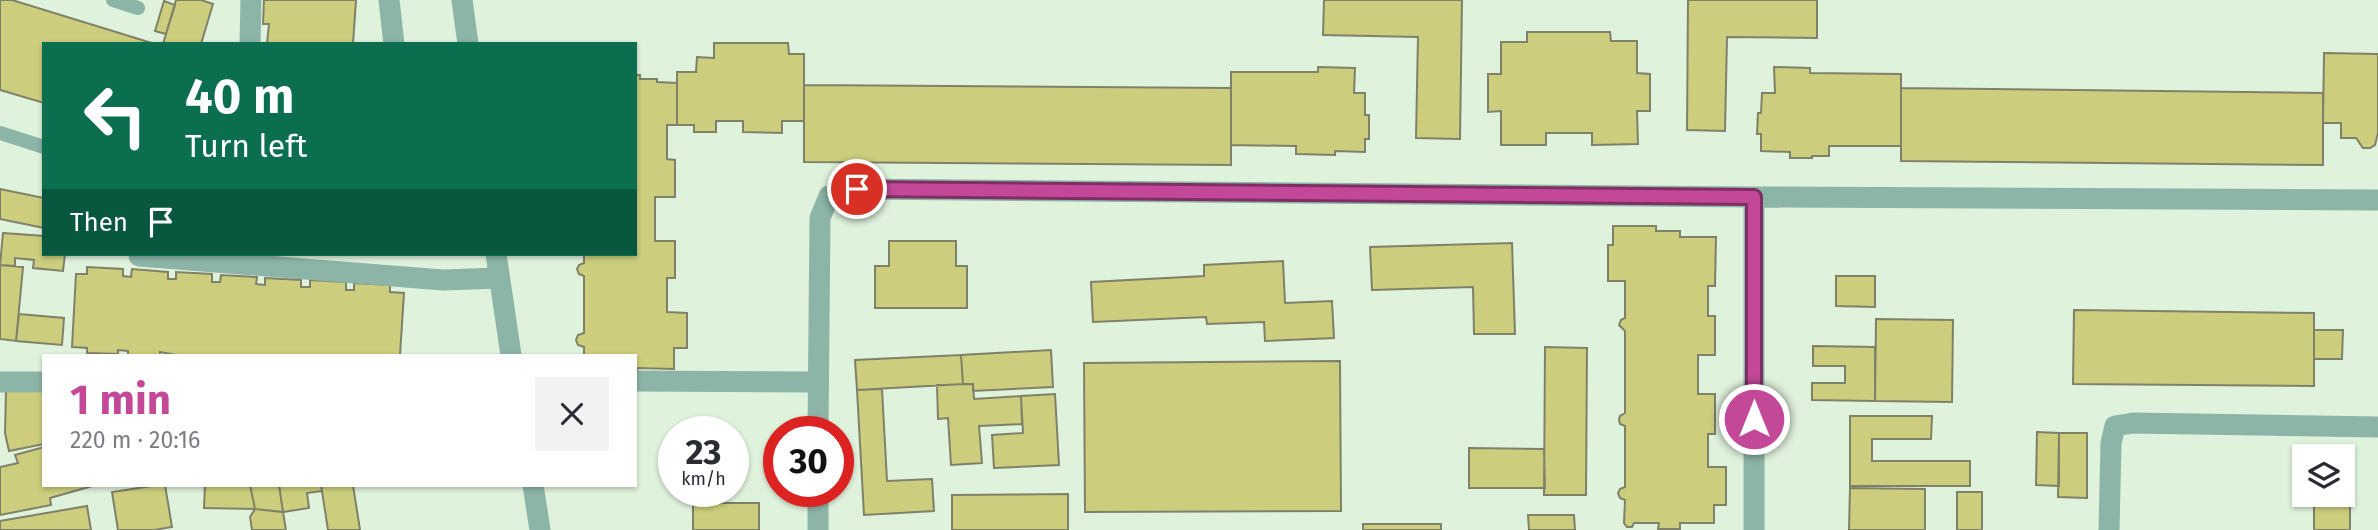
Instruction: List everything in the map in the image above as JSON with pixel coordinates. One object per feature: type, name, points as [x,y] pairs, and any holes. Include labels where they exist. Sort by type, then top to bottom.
[{"type":"street","points":[[250,42],[251,0]]},
{"type":"street","points":[[389,0],[394,42]]},
{"type":"street","points":[[462,0],[468,42]]},
{"type":"street","points":[[817,416],[820,218],[829,196],[857,189],[2378,200]]},
{"type":"street","points":[[1754,197],[1754,530]]},
{"type":"street","points":[[139,256],[443,280],[499,278]]},
{"type":"street","points":[[496,256],[511,354]]},
{"type":"street","points":[[637,381],[817,382]]},
{"type":"street","points":[[0,382],[42,382]]},
{"type":"street","points":[[2109,530],[2110,443],[2115,426],[2133,423],[2378,427]]},
{"type":"street","points":[[533,487],[540,530]]},
{"type":"street","points":[[818,507],[818,530]]},
{"type":"lane","points":[[113,0],[138,8]]},
{"type":"lane","points":[[0,133],[42,146]]},
{"type":"building","points":[[0,0],[12,0],[148,42],[42,42],[42,102],[0,90]]},
{"type":"building","points":[[176,0],[201,0],[213,4],[202,42],[164,42]]},
{"type":"building","points":[[264,0],[356,0],[353,42],[267,42],[269,24],[263,24]]},
{"type":"building","points":[[1324,0],[1462,0],[1460,139],[1416,138],[1418,37],[1323,35]]},
{"type":"building","points":[[1688,0],[1817,0],[1817,38],[1727,37],[1725,131],[1687,130]]},
{"type":"building","points":[[164,1],[175,5],[166,34],[155,31]]},
{"type":"building","points":[[1527,32],[1610,32],[1611,41],[1637,41],[1637,73],[1650,74],[1650,111],[1637,111],[1638,144],[1592,145],[1592,133],[1546,133],[1546,145],[1501,145],[1501,111],[1488,112],[1488,74],[1501,74],[1501,42],[1527,42]]},
{"type":"building","points":[[714,43],[788,43],[789,54],[804,54],[804,121],[782,121],[782,133],[743,132],[743,121],[716,121],[716,132],[694,132],[694,125],[677,125],[677,72],[696,72],[697,57],[714,58]]},
{"type":"building","points":[[2324,53],[2378,54],[2378,133],[2375,145],[2370,148],[2363,148],[2356,138],[2341,138],[2341,123],[2323,123]]},
{"type":"building","points":[[1318,67],[1355,68],[1354,93],[1365,93],[1365,115],[1369,115],[1369,139],[1365,139],[1365,152],[1335,151],[1335,155],[1296,154],[1296,146],[1231,145],[1231,72],[1318,72]]},
{"type":"building","points":[[1774,67],[1810,68],[1810,73],[1901,74],[1901,146],[1829,146],[1829,156],[1812,158],[1790,158],[1790,152],[1761,151],[1761,134],[1757,134],[1758,113],[1761,113],[1762,93],[1775,93]]},
{"type":"building","points":[[637,75],[640,75],[640,79],[677,83],[677,125],[667,125],[667,159],[675,160],[675,197],[655,197],[655,241],[675,241],[675,278],[667,278],[667,312],[687,313],[687,348],[674,348],[674,369],[637,368],[637,354],[584,354],[584,347],[578,345],[576,340],[578,335],[584,333],[584,276],[579,274],[577,269],[584,263],[584,256],[637,256]]},
{"type":"building","points":[[804,85],[1231,88],[1231,165],[804,162]]},
{"type":"building","points":[[1901,88],[2323,93],[2323,165],[1901,161]]},
{"type":"building","points":[[0,189],[42,198],[42,228],[0,219]]},
{"type":"building","points":[[1613,226],[1656,226],[1656,231],[1680,231],[1680,237],[1716,237],[1715,286],[1708,286],[1708,316],[1715,316],[1715,355],[1698,355],[1698,394],[1715,394],[1715,434],[1708,434],[1708,467],[1726,467],[1726,505],[1714,505],[1714,523],[1680,523],[1680,529],[1658,529],[1659,523],[1634,523],[1632,527],[1627,527],[1624,523],[1625,500],[1620,498],[1618,493],[1625,487],[1625,426],[1620,424],[1619,420],[1625,413],[1625,331],[1619,325],[1625,318],[1625,281],[1608,281],[1608,245],[1613,245]]},
{"type":"building","points":[[3,233],[42,236],[42,256],[65,256],[63,271],[33,268],[34,260],[15,258],[15,266],[0,265]]},
{"type":"building","points":[[889,241],[956,241],[956,266],[967,266],[967,308],[875,308],[875,266],[889,266]]},
{"type":"building","points":[[1512,243],[1515,334],[1474,334],[1473,287],[1372,290],[1370,247]]},
{"type":"building","points":[[1283,261],[1285,303],[1332,301],[1334,338],[1265,341],[1264,322],[1207,324],[1206,317],[1093,322],[1091,282],[1204,276],[1204,265]]},
{"type":"building","points":[[0,265],[23,267],[16,341],[0,339]]},
{"type":"building","points":[[87,267],[123,269],[123,276],[131,277],[132,269],[168,272],[168,279],[176,279],[176,272],[212,274],[212,282],[220,282],[221,275],[257,277],[256,284],[265,285],[265,278],[301,280],[301,287],[310,287],[310,280],[346,282],[346,290],[354,290],[354,283],[390,285],[390,292],[404,293],[400,354],[128,354],[128,351],[118,350],[118,354],[87,353],[87,348],[72,347],[76,274],[87,274]]},
{"type":"building","points":[[1836,276],[1875,276],[1875,307],[1836,306]]},
{"type":"building","points":[[2074,310],[2314,313],[2314,386],[2073,384]]},
{"type":"building","points":[[19,314],[64,318],[62,345],[16,341]]},
{"type":"building","points":[[1876,319],[1953,320],[1952,402],[1875,401]]},
{"type":"building","points":[[2314,330],[2343,330],[2342,359],[2314,359]]},
{"type":"building","points":[[1813,346],[1875,347],[1875,401],[1812,400],[1812,383],[1845,383],[1845,366],[1813,366]]},
{"type":"building","points":[[1545,347],[1587,348],[1586,495],[1544,495]]},
{"type":"building","points":[[1051,350],[1053,387],[973,391],[973,384],[963,384],[961,355]]},
{"type":"building","points":[[961,355],[963,384],[857,390],[855,360]]},
{"type":"building","points":[[1340,361],[1341,511],[1085,512],[1084,363]]},
{"type":"building","points":[[973,384],[974,399],[1021,396],[1022,424],[979,426],[982,463],[951,465],[948,418],[938,419],[937,385]]},
{"type":"building","points":[[882,389],[887,481],[932,479],[934,511],[864,515],[857,390]]},
{"type":"building","points":[[6,390],[42,391],[42,444],[9,451],[5,433]]},
{"type":"building","points":[[1055,394],[1059,465],[994,468],[992,435],[1023,433],[1021,396]]},
{"type":"building","points":[[1850,416],[1932,416],[1931,439],[1872,439],[1872,461],[1970,461],[1970,486],[1850,486]]},
{"type":"building","points":[[2037,432],[2059,433],[2059,486],[2036,485]]},
{"type":"building","points":[[2059,433],[2087,433],[2087,498],[2058,497]]},
{"type":"building","points":[[42,448],[42,487],[89,487],[50,498],[51,505],[0,515],[0,467],[18,463],[15,455]]},
{"type":"building","points":[[1469,448],[1544,449],[1545,488],[1469,488]]},
{"type":"building","points":[[165,487],[172,527],[118,530],[112,492]]},
{"type":"building","points":[[205,487],[250,487],[255,509],[204,508]]},
{"type":"building","points":[[250,487],[279,487],[283,512],[255,509]]},
{"type":"building","points":[[279,487],[321,487],[322,491],[307,493],[309,508],[283,512]]},
{"type":"building","points":[[321,487],[353,487],[360,530],[328,530]]},
{"type":"building","points":[[1850,488],[1925,489],[1925,530],[1849,530]]},
{"type":"building","points":[[1957,492],[1982,492],[1982,530],[1957,530]]},
{"type":"building","points":[[1068,494],[1068,530],[952,530],[952,495]]},
{"type":"building","points":[[749,503],[759,503],[759,530],[693,530],[693,507],[749,507]]},
{"type":"building","points":[[87,506],[91,530],[0,530],[0,521]]},
{"type":"building","points":[[2314,507],[2350,507],[2350,530],[2314,530]]},
{"type":"building","points":[[255,509],[283,512],[286,530],[252,530],[250,517]]},
{"type":"building","points":[[1528,515],[1574,515],[1575,530],[1529,530]]},
{"type":"building","points":[[1363,524],[1441,524],[1441,530],[1363,530]]},
{"type":"route","points":[[857,189],[1754,197],[1754,419]]}]
